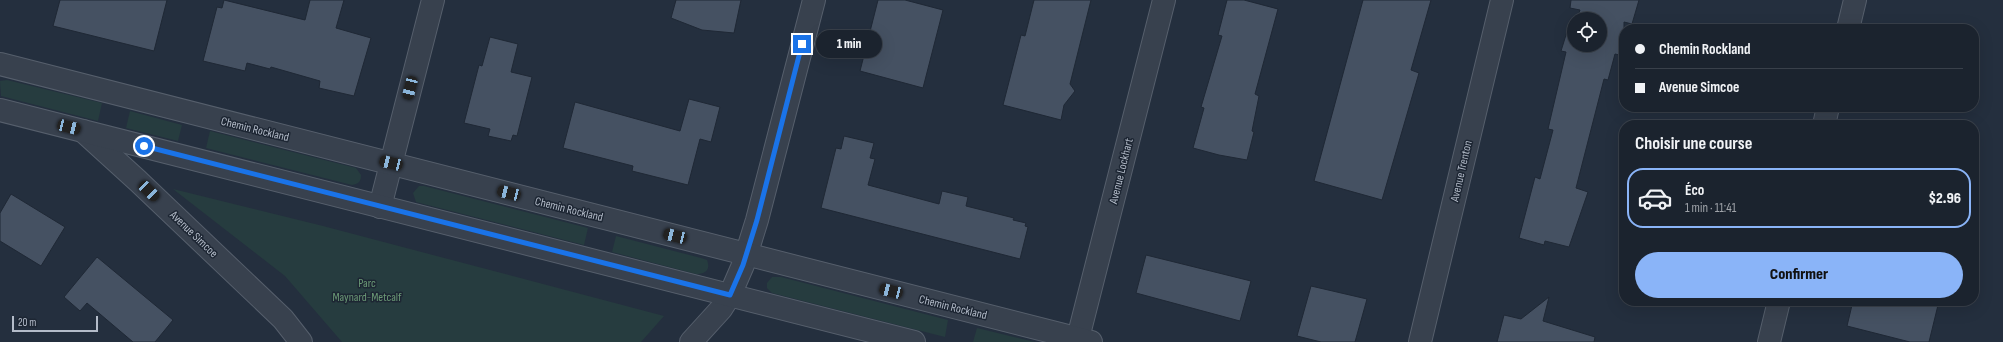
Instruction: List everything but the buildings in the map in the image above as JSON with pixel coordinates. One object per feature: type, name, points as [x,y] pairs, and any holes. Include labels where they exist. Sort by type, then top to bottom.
[{"type":"street","points":[[380,207],[433,0]]},
{"type":"street","points":[[691,342],[714,317],[730,295],[747,254],[814,0]]},
{"type":"street","name":"Avenue Lockhart","points":[[1082,341],[1164,0]]},
{"type":"street","name":"Avenue Trenton","points":[[1420,342],[1502,0]]},
{"type":"street","points":[[1849,24],[1855,0]]},
{"type":"street","name":"Chemin Rockland","points":[[0,64],[1082,341]]},
{"type":"street","points":[[0,110],[914,342]]},
{"type":"street","name":"Avenue Simcoe","points":[[83,131],[138,181],[283,319],[301,342]]},
{"type":"street","points":[[1768,342],[1778,306]]},
{"type":"green space","points":[[7,80],[102,103],[98,121],[1,96],[0,81]]},
{"type":"green space","points":[[130,111],[182,125],[178,141],[126,128]]},
{"type":"green space","points":[[210,131],[356,168],[361,175],[360,181],[352,185],[206,148]]},
{"type":"green space","points":[[419,186],[424,186],[588,228],[584,245],[416,202],[413,193]]},
{"type":"green space","name":"Parc Maynard-Metcalf","points":[[173,189],[323,226],[664,316],[641,342],[342,342],[285,276]]},
{"type":"green space","points":[[616,236],[707,260],[708,269],[702,273],[696,274],[612,252]]},
{"type":"green space","points":[[772,277],[781,277],[948,320],[945,337],[772,293],[767,288],[767,283]]},
{"type":"green space","points":[[977,328],[1035,342],[973,342]]},
{"type":"route","points":[[144,146],[730,295],[743,265],[753,234],[802,44]]}]
